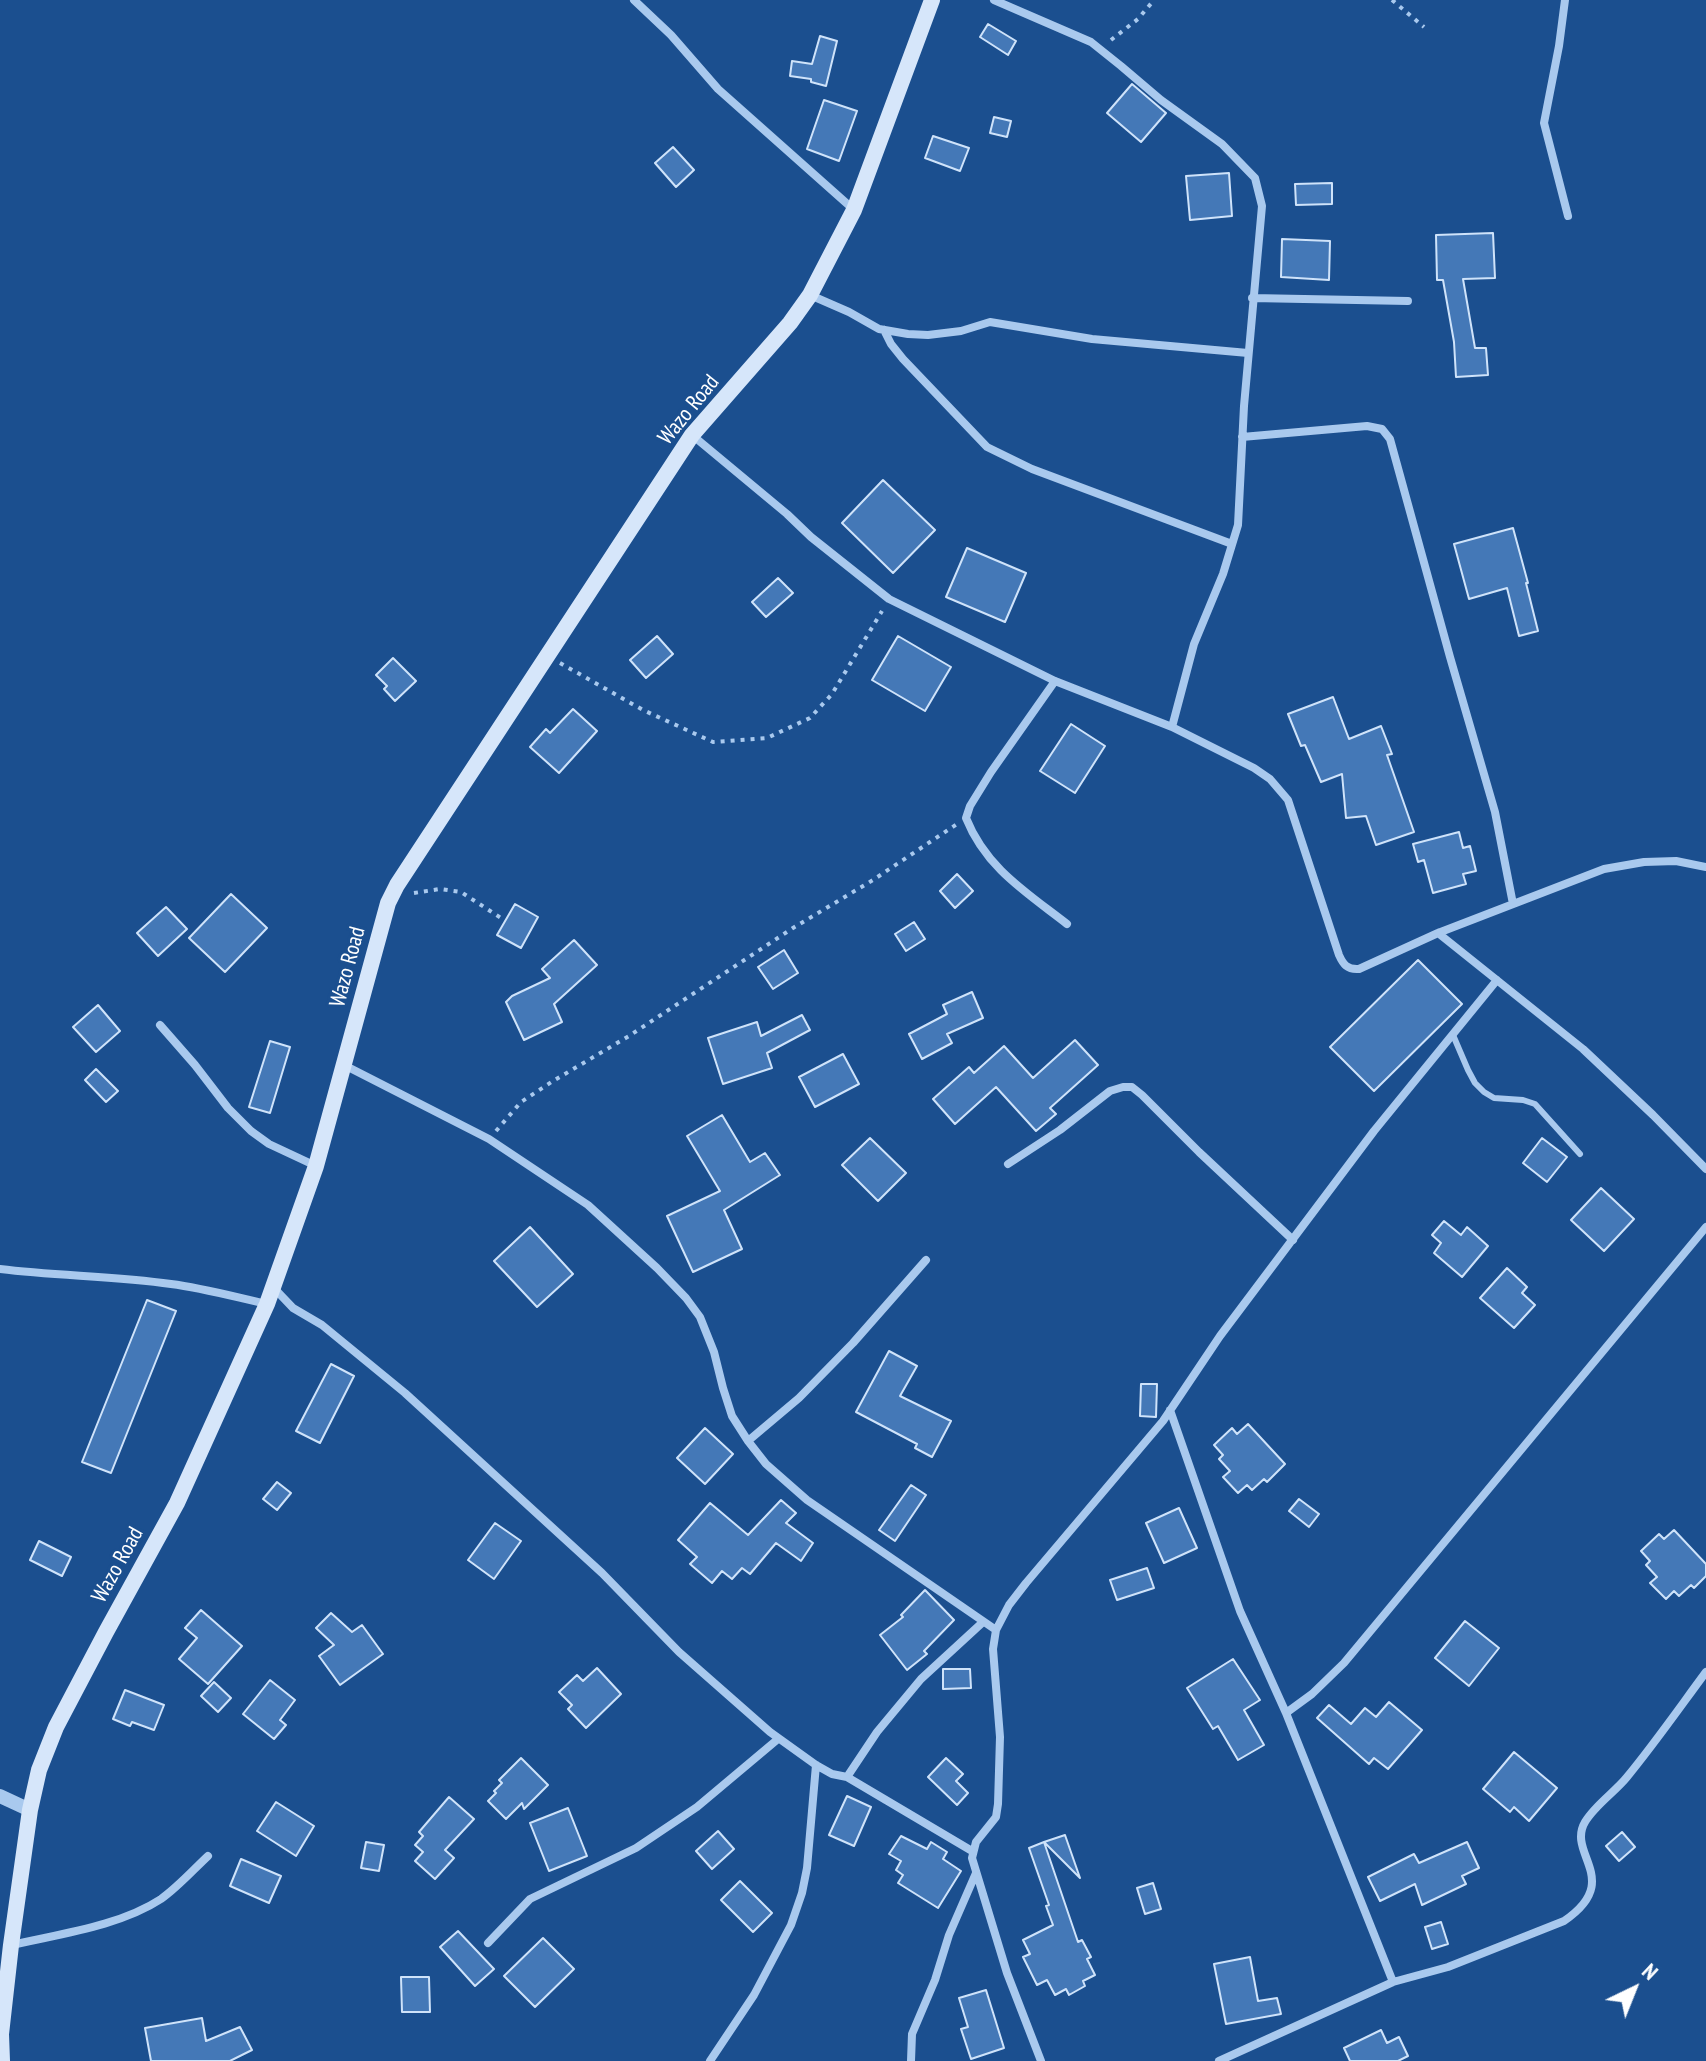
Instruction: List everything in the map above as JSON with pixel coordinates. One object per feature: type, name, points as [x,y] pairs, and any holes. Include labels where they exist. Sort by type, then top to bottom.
[{"type":"main road","name":"Wazo Road","points":[[2,2061],[1,2034],[11,1945],[30,1810],[39,1770],[56,1727],[177,1503],[267,1304],[316,1166],[388,903],[692,435],[790,323],[810,295],[854,210],[932,0]]},
{"type":"street","points":[[634,0],[671,35],[718,89],[854,210]]},
{"type":"street","points":[[994,0],[1091,42],[1161,100],[1222,144],[1255,178],[1262,206],[1252,298],[1238,525],[1223,574],[1194,644],[1172,727]]},
{"type":"street","points":[[1565,0],[1544,123],[1568,216]]},
{"type":"street","points":[[810,295],[884,330],[928,335],[961,331],[990,322],[1092,339],[1248,353]]},
{"type":"street","points":[[1252,298],[1408,301]]},
{"type":"street","points":[[884,330],[903,359],[987,447],[1032,469],[1232,544]]},
{"type":"street","points":[[1242,437],[1367,426],[1382,429],[1390,439],[1495,812],[1513,904]]},
{"type":"street","points":[[692,435],[889,599],[1055,681],[1172,727],[1270,779],[1288,800],[1339,955],[1349,968],[1359,969],[1438,933],[1604,869],[1644,862],[1676,861],[1706,867]]},
{"type":"street","points":[[1055,681],[991,772],[966,818],[973,838],[993,865],[1067,924]]},
{"type":"street","points":[[1438,933],[1583,1049],[1706,1169]]},
{"type":"street","points":[[1041,2061],[1012,1987],[972,1858],[976,1842],[996,1817],[998,1804],[1000,1737],[993,1649],[996,1630],[1009,1605],[1026,1583],[1155,1430],[1220,1336],[1374,1131],[1497,980]]},
{"type":"street","points":[[160,1025],[228,1108],[251,1131],[269,1144],[316,1166]]},
{"type":"street","points":[[344,1065],[489,1139],[588,1205],[657,1268],[700,1317],[732,1416],[766,1464],[807,1500],[996,1630]]},
{"type":"street","points":[[1008,1164],[1060,1130],[1110,1091],[1132,1087],[1293,1240]]},
{"type":"street","points":[[1286,1713],[1312,1694],[1344,1663],[1706,1227]]},
{"type":"street","points":[[748,1441],[832,1365],[926,1260]]},
{"type":"street","points":[[0,1269],[170,1284],[267,1304]]},
{"type":"street","points":[[273,1287],[293,1308],[322,1325],[405,1393],[602,1573],[679,1652],[778,1739],[816,1765],[832,1774],[847,1777],[972,1851]]},
{"type":"street","points":[[1170,1410],[1240,1611],[1286,1713],[1393,1982]]},
{"type":"street","points":[[847,1777],[877,1732],[921,1679],[983,1622]]},
{"type":"street","points":[[1219,2061],[1393,1982],[1448,1967],[1564,1921],[1576,1912],[1586,1901],[1592,1879],[1581,1840],[1585,1822],[1626,1778],[1706,1672]]},
{"type":"street","points":[[488,1943],[530,1899],[636,1848],[697,1807],[778,1739]]},
{"type":"street","points":[[710,2061],[754,1995],[791,1925],[807,1868],[816,1765]]},
{"type":"street","points":[[0,1796],[30,1810]]},
{"type":"street","points":[[11,1945],[134,1914],[162,1898],[208,1856]]},
{"type":"street","points":[[911,2061],[912,2034],[976,1872]]},
{"type":"lane","points":[[1453,1035],[1475,1083],[1484,1092],[1494,1098],[1535,1104],[1580,1154]]},
{"type":"path","points":[[1099,49],[1138,19],[1154,0]]},
{"type":"path","points":[[1392,0],[1424,27]]},
{"type":"path","points":[[547,655],[643,710],[713,742],[767,738],[810,718],[832,694],[889,599]]},
{"type":"path","points":[[489,1139],[521,1102],[629,1036],[966,818]]},
{"type":"path","points":[[397,885],[413,893],[440,889],[461,892],[501,918]]},
{"type":"building","points":[[988,24],[1016,41],[1008,55],[980,37]]},
{"type":"building","points":[[820,36],[837,41],[826,86],[811,82],[811,79],[790,76],[792,61],[812,64]]},
{"type":"building","points":[[1132,84],[1166,113],[1141,142],[1107,113]]},
{"type":"building","points":[[824,100],[857,111],[839,161],[807,149]]},
{"type":"building","points":[[994,117],[1011,121],[1007,137],[990,133]]},
{"type":"building","points":[[933,136],[969,148],[960,171],[925,158]]},
{"type":"building","points":[[673,147],[694,170],[676,187],[655,163]]},
{"type":"building","points":[[1229,173],[1232,216],[1190,220],[1186,176]]},
{"type":"building","points":[[1332,183],[1332,204],[1296,205],[1295,184]]},
{"type":"building","points":[[1493,233],[1495,278],[1463,279],[1475,348],[1486,348],[1488,375],[1456,377],[1454,342],[1443,280],[1437,280],[1436,235]]},
{"type":"building","points":[[1282,239],[1330,241],[1329,280],[1281,277]]},
{"type":"building","points":[[883,480],[935,530],[893,573],[842,523]]},
{"type":"building","points":[[1513,528],[1538,631],[1519,636],[1507,588],[1469,599],[1454,544]]},
{"type":"building","points":[[967,548],[1026,573],[1005,622],[946,597]]},
{"type":"building","points":[[778,578],[793,593],[766,617],[752,602]]},
{"type":"building","points":[[657,636],[673,654],[646,678],[630,660]]},
{"type":"building","points":[[898,636],[951,667],[925,711],[872,680]]},
{"type":"building","points":[[393,658],[416,681],[395,701],[376,675]]},
{"type":"building","points":[[1333,697],[1349,739],[1381,726],[1392,754],[1387,755],[1414,832],[1376,845],[1366,816],[1346,818],[1342,774],[1321,782],[1288,714]]},
{"type":"building","points":[[573,709],[597,731],[559,773],[530,747],[546,729],[550,733]]},
{"type":"building","points":[[1071,724],[1105,746],[1075,793],[1040,771]]},
{"type":"building","points":[[1459,832],[1463,848],[1470,846],[1476,871],[1463,874],[1466,884],[1433,893],[1424,860],[1418,862],[1413,844]]},
{"type":"building","points":[[957,874],[973,891],[955,908],[940,891]]},
{"type":"building","points":[[231,894],[267,928],[225,972],[189,938]]},
{"type":"building","points":[[515,904],[538,917],[521,948],[497,935]]},
{"type":"building","points":[[166,907],[187,929],[158,956],[137,933]]},
{"type":"building","points":[[914,922],[925,939],[906,951],[895,934]]},
{"type":"building","points":[[574,940],[597,965],[554,1004],[562,1022],[524,1040],[506,1002],[550,978],[542,969]]},
{"type":"building","points":[[784,950],[798,973],[773,989],[758,967]]},
{"type":"building","points":[[1418,960],[1462,1004],[1374,1091],[1330,1047]]},
{"type":"building","points":[[972,992],[983,1018],[947,1034],[952,1043],[922,1059],[909,1034],[947,1014],[943,1005]]},
{"type":"building","points":[[98,1005],[120,1031],[96,1052],[73,1027]]},
{"type":"building","points":[[802,1015],[810,1030],[767,1053],[772,1068],[723,1084],[708,1038],[757,1022],[761,1036]]},
{"type":"building","points":[[1075,1040],[1098,1065],[1050,1108],[1056,1114],[1036,1131],[996,1087],[955,1124],[933,1099],[969,1067],[974,1073],[1004,1046],[1033,1078]]},
{"type":"building","points":[[270,1041],[290,1047],[270,1113],[249,1107]]},
{"type":"building","points":[[843,1054],[859,1084],[815,1107],[799,1077]]},
{"type":"building","points":[[96,1069],[118,1091],[106,1102],[85,1080]]},
{"type":"building","points":[[722,1115],[750,1162],[765,1153],[780,1175],[724,1210],[742,1249],[693,1272],[667,1216],[720,1191],[687,1136]]},
{"type":"building","points":[[870,1138],[906,1173],[878,1201],[842,1165]]},
{"type":"building","points":[[1542,1138],[1567,1157],[1547,1182],[1523,1163]]},
{"type":"building","points":[[1601,1188],[1634,1219],[1604,1251],[1571,1220]]},
{"type":"building","points":[[1444,1221],[1461,1235],[1467,1227],[1488,1246],[1462,1277],[1434,1253],[1441,1243],[1432,1235]]},
{"type":"building","points":[[530,1227],[573,1274],[537,1307],[494,1261]]},
{"type":"building","points":[[1507,1268],[1527,1287],[1522,1293],[1535,1305],[1514,1328],[1480,1298]]},
{"type":"building","points":[[147,1300],[176,1311],[111,1473],[82,1462]]},
{"type":"building","points":[[889,1351],[917,1366],[900,1396],[951,1421],[932,1457],[915,1448],[917,1444],[856,1412]]},
{"type":"building","points":[[331,1364],[354,1376],[320,1443],[296,1431]]},
{"type":"building","points":[[1141,1384],[1157,1384],[1156,1417],[1140,1416]]},
{"type":"building","points":[[1248,1424],[1285,1464],[1267,1482],[1264,1479],[1252,1490],[1247,1485],[1238,1493],[1223,1477],[1230,1471],[1219,1459],[1223,1455],[1214,1445],[1232,1428],[1237,1434]]},
{"type":"building","points":[[705,1428],[733,1454],[705,1484],[677,1458]]},
{"type":"building","points":[[277,1482],[291,1493],[277,1510],[263,1499]]},
{"type":"building","points":[[911,1485],[926,1495],[895,1541],[879,1530]]},
{"type":"building","points":[[1299,1499],[1319,1514],[1309,1527],[1289,1511]]},
{"type":"building","points":[[781,1500],[796,1513],[786,1523],[813,1543],[801,1561],[776,1543],[750,1574],[742,1568],[732,1579],[722,1571],[712,1583],[690,1564],[697,1557],[678,1540],[710,1503],[748,1535]]},
{"type":"building","points":[[1179,1508],[1197,1548],[1164,1563],[1146,1523]]},
{"type":"building","points":[[495,1523],[521,1541],[494,1579],[468,1560]]},
{"type":"building","points":[[1674,1530],[1706,1564],[1706,1576],[1694,1588],[1691,1585],[1679,1596],[1674,1591],[1666,1599],[1650,1583],[1657,1577],[1646,1565],[1650,1561],[1641,1551],[1659,1534],[1664,1539]]},
{"type":"building","points":[[39,1541],[71,1557],[62,1576],[30,1560]]},
{"type":"building","points":[[1147,1568],[1154,1588],[1117,1600],[1110,1580]]},
{"type":"building","points":[[925,1590],[954,1620],[924,1651],[927,1654],[907,1670],[880,1635],[903,1617],[901,1615]]},
{"type":"building","points":[[201,1610],[242,1646],[208,1684],[179,1659],[197,1638],[185,1628]]},
{"type":"building","points":[[331,1613],[352,1632],[362,1625],[383,1654],[340,1685],[319,1656],[334,1645],[316,1628]]},
{"type":"building","points":[[1465,1621],[1499,1648],[1469,1686],[1435,1658]]},
{"type":"building","points":[[1233,1659],[1260,1700],[1244,1710],[1264,1745],[1238,1760],[1218,1726],[1213,1729],[1187,1688]]},
{"type":"building","points":[[597,1668],[621,1694],[586,1728],[568,1709],[572,1705],[559,1692],[577,1675],[583,1681]]},
{"type":"building","points":[[943,1669],[970,1669],[971,1688],[943,1689]]},
{"type":"building","points":[[270,1680],[295,1700],[280,1720],[286,1725],[274,1739],[243,1714]]},
{"type":"building","points":[[214,1682],[231,1698],[218,1712],[201,1696]]},
{"type":"building","points":[[125,1690],[164,1705],[154,1730],[113,1719]]},
{"type":"building","points":[[1389,1702],[1422,1730],[1388,1769],[1374,1758],[1369,1764],[1317,1718],[1329,1705],[1351,1724],[1365,1708],[1376,1717]]},
{"type":"building","points":[[1514,1752],[1557,1788],[1529,1821],[1514,1807],[1510,1812],[1483,1789]]},
{"type":"building","points":[[521,1758],[548,1785],[524,1809],[522,1803],[506,1819],[488,1801],[502,1783],[499,1780]]},
{"type":"building","points":[[946,1758],[963,1774],[956,1781],[968,1793],[957,1805],[928,1777]]},
{"type":"building","points":[[847,1796],[871,1807],[854,1846],[829,1835]]},
{"type":"building","points":[[449,1797],[474,1819],[445,1850],[454,1858],[435,1879],[415,1861],[423,1852],[415,1845],[423,1836],[419,1832]]},
{"type":"building","points":[[276,1802],[314,1826],[296,1856],[257,1831]]},
{"type":"building","points":[[568,1808],[587,1856],[549,1871],[530,1823]]},
{"type":"building","points":[[718,1831],[734,1849],[712,1869],[696,1851]]},
{"type":"building","points":[[1622,1832],[1635,1847],[1619,1861],[1606,1846]]},
{"type":"building","points":[[1065,1835],[1080,1878],[1044,1842]]},
{"type":"building","points":[[901,1836],[927,1849],[931,1842],[947,1852],[943,1859],[961,1871],[938,1908],[898,1883],[903,1875],[896,1870],[901,1861],[889,1854]]},
{"type":"building","points":[[366,1842],[384,1845],[379,1871],[361,1868]]},
{"type":"building","points":[[1044,1842],[1078,1942],[1082,1940],[1091,1957],[1087,1959],[1095,1975],[1083,1981],[1085,1986],[1069,1995],[1066,1989],[1055,1995],[1047,1980],[1037,1985],[1023,1957],[1030,1954],[1023,1940],[1053,1925],[1029,1848]]},
{"type":"building","points":[[1467,1842],[1479,1868],[1462,1876],[1466,1884],[1422,1905],[1415,1884],[1380,1901],[1368,1877],[1414,1854],[1419,1863]]},
{"type":"building","points":[[241,1859],[281,1876],[269,1903],[230,1886]]},
{"type":"building","points":[[740,1881],[772,1913],[753,1932],[721,1900]]},
{"type":"building","points":[[1153,1883],[1161,1909],[1145,1914],[1137,1888]]},
{"type":"building","points":[[1441,1922],[1448,1944],[1432,1949],[1425,1927]]},
{"type":"building","points":[[458,1931],[494,1969],[475,1986],[440,1947]]},
{"type":"building","points":[[543,1938],[574,1969],[535,2007],[504,1976]]},
{"type":"building","points":[[1250,1957],[1258,2001],[1277,1998],[1281,2014],[1226,2024],[1214,1964]]},
{"type":"building","points":[[401,1977],[429,1977],[430,2012],[402,2012]]},
{"type":"building","points":[[986,1990],[1004,2048],[971,2059],[961,2029],[968,2027],[959,1998]]},
{"type":"building","points":[[202,2018],[206,2041],[240,2027],[252,2050],[230,2061],[151,2061],[145,2028]]},
{"type":"building","points":[[1381,2030],[1387,2043],[1399,2037],[1408,2056],[1398,2061],[1350,2061],[1344,2048]]}]
